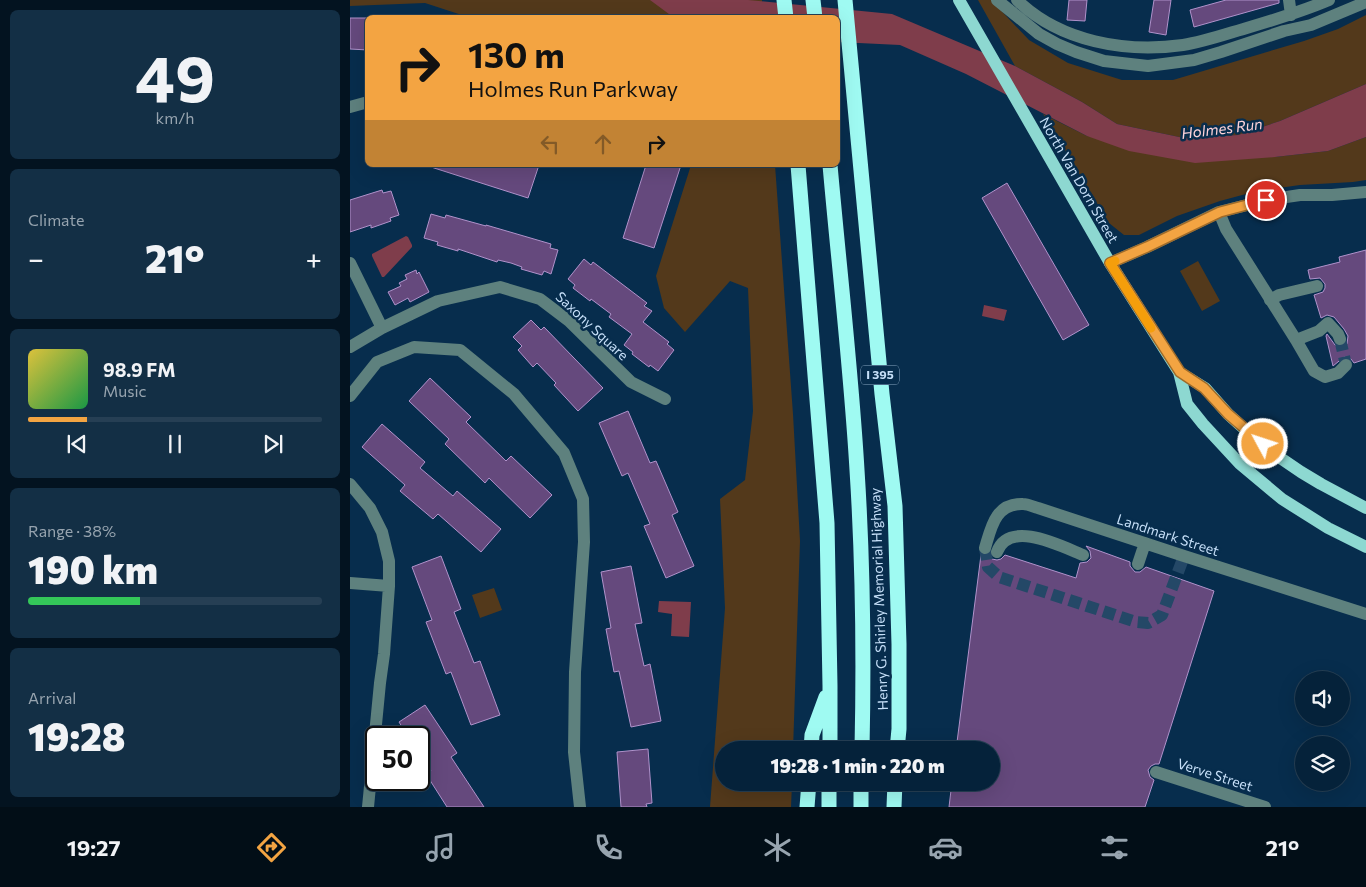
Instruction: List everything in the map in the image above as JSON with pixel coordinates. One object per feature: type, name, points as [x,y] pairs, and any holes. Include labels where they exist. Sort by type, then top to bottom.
[{"type":"highway","points":[[784,0],[786,15]]},
{"type":"highway","points":[[813,0],[815,15]]},
{"type":"highway","name":"Henry G. Shirley Memorial Highway","points":[[845,0],[882,394],[895,506],[899,654],[898,741]]},
{"type":"highway","points":[[798,167],[827,523],[830,741]]},
{"type":"highway","points":[[830,167],[857,469],[862,582],[862,741]]},
{"type":"highway","points":[[812,741],[830,686]]},
{"type":"highway","points":[[807,807],[808,791]]},
{"type":"highway","points":[[829,807],[830,791]]},
{"type":"highway","points":[[861,791],[861,807]]},
{"type":"highway","points":[[894,807],[895,791]]},
{"type":"main road","name":"North Van Dorn Street","points":[[959,0],[1110,263],[1180,372],[1187,404],[1240,464],[1282,499],[1328,528],[1366,547]]},
{"type":"main road","name":"North Van Dorn Street","points":[[1180,372],[1204,388],[1249,434],[1276,455],[1301,472],[1366,508]]},
{"type":"street","points":[[997,0],[1039,34],[1057,44],[1104,61],[1148,66],[1194,60],[1284,31],[1310,25],[1366,2]]},
{"type":"street","points":[[1017,0],[1043,20],[1063,31],[1088,40],[1135,48],[1161,48],[1186,45],[1291,15],[1308,4],[1325,1]]},
{"type":"street","points":[[1290,0],[1291,15]]},
{"type":"street","points":[[1308,4],[1310,25]]},
{"type":"street","points":[[350,107],[365,103]]},
{"type":"street","points":[[1110,263],[1220,212],[1266,200],[1300,195],[1366,192]]},
{"type":"street","points":[[1220,212],[1226,229],[1314,371],[1324,377],[1338,374],[1346,365]]},
{"type":"street","points":[[350,263],[382,328]]},
{"type":"street","points":[[1270,300],[1279,295],[1317,286]]},
{"type":"street","name":"Saxony Square","points":[[350,347],[382,328],[438,301],[500,287],[540,299],[569,321],[631,382],[665,399]]},
{"type":"street","points":[[1296,340],[1319,331],[1328,323],[1340,339]]},
{"type":"street","points":[[350,396],[377,362],[414,347],[460,350],[514,394],[564,453],[583,499],[584,542],[574,672],[574,752],[580,807]]},
{"type":"street","points":[[350,484],[370,508],[382,532],[389,561],[384,654],[368,807]]},
{"type":"street","name":"Landmark Street","points":[[1083,555],[1050,542],[1027,536],[1015,536],[998,548],[991,550],[993,520],[1006,506],[1022,504],[1038,508],[1366,614]]},
{"type":"street","points":[[1138,564],[1146,543]]},
{"type":"street","points":[[350,583],[389,586]]},
{"type":"street","name":"Verve Street","points":[[1156,772],[1264,807]]},
{"type":"shaded area","points":[[350,0],[762,0],[763,15],[462,15],[425,3],[350,6]]},
{"type":"shaded area","points":[[650,0],[748,0],[892,14],[1015,66],[1082,102],[1117,124],[1184,138],[1238,135],[1280,121],[1366,84],[1366,137],[1328,151],[1195,163],[1129,151],[1087,136],[966,74],[900,45],[840,42],[840,15],[670,15]]},
{"type":"shaded area","points":[[978,0],[991,0],[1029,40],[1068,63],[1122,80],[1173,80],[1304,41],[1338,29],[1366,15],[1366,84],[1280,121],[1238,135],[1184,138],[1117,124],[1082,102],[1015,66]]},
{"type":"shaded area","points":[[1043,114],[1087,136],[1275,157],[1328,151],[1366,137],[1366,180],[1300,185],[1257,191],[1177,216],[1139,235],[1124,235],[1109,223]]},
{"type":"shaded area","points":[[690,167],[775,167],[800,541],[793,741],[715,741],[715,791],[792,791],[791,807],[710,807],[725,608],[720,499],[745,480],[753,411],[748,288],[730,281],[685,332],[664,308],[656,276]]},
{"type":"shaded area","points":[[406,236],[412,247],[382,277],[372,254]]},
{"type":"shaded area","points":[[1198,261],[1220,301],[1202,311],[1180,271]]},
{"type":"shaded area","points":[[984,305],[1007,310],[1004,321],[982,316]]},
{"type":"shaded area","points":[[494,588],[502,610],[480,618],[472,595]]},
{"type":"shaded area","points":[[659,601],[691,602],[689,637],[671,636],[672,614],[658,612]]},
{"type":"building","points":[[1069,0],[1087,0],[1085,21],[1067,20]]},
{"type":"building","points":[[1154,0],[1171,0],[1166,35],[1149,32]]},
{"type":"building","points":[[1226,0],[1279,0],[1279,3],[1194,27],[1190,10]]},
{"type":"building","points":[[350,18],[365,18],[365,50],[350,49]]},
{"type":"building","points":[[431,167],[538,167],[528,198]]},
{"type":"building","points":[[645,167],[680,167],[654,248],[623,238]]},
{"type":"building","points":[[1007,183],[1089,325],[1063,340],[982,198]]},
{"type":"building","points":[[382,190],[383,193],[391,191],[399,215],[390,218],[391,221],[371,228],[371,225],[350,232],[350,200]]},
{"type":"building","points":[[431,214],[445,218],[446,215],[486,225],[551,244],[550,248],[558,250],[551,274],[544,271],[542,275],[521,269],[522,267],[511,263],[498,260],[497,262],[458,249],[458,251],[437,245],[438,242],[424,238]]},
{"type":"building","points":[[1366,250],[1366,359],[1354,363],[1351,359],[1344,357],[1333,366],[1327,334],[1335,345],[1339,347],[1347,344],[1348,336],[1334,317],[1327,315],[1321,318],[1314,295],[1323,292],[1325,284],[1320,278],[1310,279],[1308,270],[1340,262],[1339,257]]},
{"type":"building","points":[[584,259],[591,265],[593,262],[647,303],[644,306],[652,311],[643,322],[669,342],[667,344],[674,350],[658,371],[650,365],[649,367],[632,354],[633,352],[624,345],[632,334],[609,317],[611,314],[573,288],[575,285],[568,279]]},
{"type":"building","points":[[416,270],[417,274],[419,272],[429,292],[410,302],[408,298],[395,305],[388,292],[401,286],[399,283],[407,279],[405,275]]},
{"type":"building","points":[[531,320],[541,330],[544,327],[603,388],[578,411],[537,363],[533,367],[518,350],[522,346],[513,337]]},
{"type":"building","points":[[430,378],[471,417],[466,422],[506,461],[511,456],[552,495],[530,518],[489,478],[485,483],[445,444],[449,439],[409,401]]},
{"type":"building","points":[[628,411],[650,463],[656,461],[678,512],[672,515],[694,566],[666,578],[644,526],[650,524],[628,473],[622,476],[599,423]]},
{"type":"building","points":[[382,424],[425,462],[420,468],[453,496],[457,491],[501,529],[481,552],[438,514],[433,519],[400,491],[405,485],[362,447]]},
{"type":"building","points":[[1086,546],[1130,562],[1130,566],[1135,572],[1140,572],[1146,567],[1214,591],[1159,764],[1151,766],[1148,770],[1150,777],[1154,780],[1145,807],[949,807],[951,791],[1000,791],[1000,741],[957,741],[981,555],[989,555],[992,559],[997,560],[1005,555],[1076,578],[1080,563],[1087,562],[1091,558],[1090,551]]},
{"type":"building","points":[[441,556],[461,609],[454,612],[474,663],[480,661],[500,715],[471,725],[451,672],[446,674],[426,622],[432,620],[412,567]]},
{"type":"building","points":[[631,566],[642,623],[635,624],[644,666],[650,664],[661,721],[631,727],[619,671],[614,672],[606,629],[611,628],[601,572]]},
{"type":"building","points":[[425,705],[457,753],[451,757],[484,807],[447,807],[430,780],[430,726],[402,726],[399,722]]},
{"type":"building","points":[[648,749],[652,803],[646,804],[647,807],[621,807],[617,752]]},
{"type":"tunnel","points":[[1340,339],[1346,365]]},
{"type":"tunnel","points":[[985,548],[988,567],[999,577],[1136,622],[1148,623],[1162,615],[1184,556]]},
{"type":"slow traffic","points":[[1115,261],[1110,263],[1151,328]]},
{"type":"route","points":[[1263,444],[1249,434],[1204,388],[1180,372],[1110,263],[1220,212],[1266,200]]},
{"type":"water label","name":"Holmes Run","points":[[1222,129]]}]
